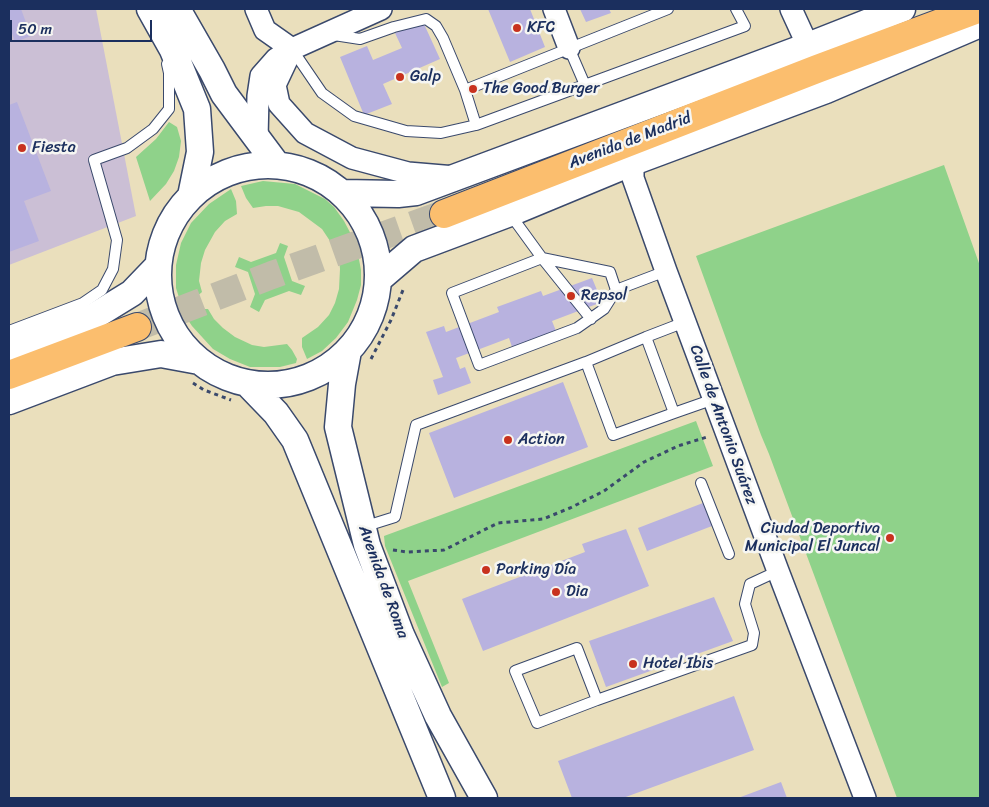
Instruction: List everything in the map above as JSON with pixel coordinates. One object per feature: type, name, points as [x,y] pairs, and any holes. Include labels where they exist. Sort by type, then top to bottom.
[{"type":"main road","name":"Avenida de Madrid","points":[[444,214],[812,57],[942,9]]},
{"type":"main road","name":"Avenida de Madrid","points":[[812,57],[978,9]]},
{"type":"main road","points":[[9,374],[137,328]]},
{"type":"street","points":[[194,9],[202,24],[212,70],[224,94],[277,165]]},
{"type":"street","points":[[256,9],[265,30],[292,48]]},
{"type":"street","points":[[257,139],[258,96],[261,76],[276,59],[292,48],[381,9]]},
{"type":"street","points":[[554,9],[570,48]]},
{"type":"street","points":[[792,9],[812,57]]},
{"type":"street","points":[[343,193],[398,194],[416,192],[812,57],[902,9]]},
{"type":"street","points":[[156,12],[212,70]]},
{"type":"street","points":[[156,12],[197,109],[200,152],[191,196]]},
{"type":"street","points":[[378,279],[414,249],[510,213],[633,162],[826,90],[980,24]]},
{"type":"street","points":[[292,48],[275,85],[279,104],[305,133],[352,158],[408,173],[457,177]]},
{"type":"street","name":"Calle de Antonio Suárez","points":[[633,162],[633,178],[666,271],[865,798]]},
{"type":"street","points":[[9,401],[112,362],[161,354],[194,371],[222,375],[240,392],[284,384],[319,373],[359,356],[364,330],[374,305],[378,279],[375,248],[363,218],[343,193],[312,174],[277,165],[246,167],[216,177],[191,196],[174,216],[163,240],[157,267],[160,302],[194,371]]},
{"type":"street","points":[[9,348],[93,317],[132,293],[157,267]]},
{"type":"street","name":"Avenida de Roma","points":[[359,356],[342,384],[338,427],[367,545],[401,635],[438,716],[484,798]]},
{"type":"street","name":"Avenida de Roma","points":[[240,392],[276,413],[294,440],[442,798]]},
{"type":"lane","points":[[465,90],[668,9]]},
{"type":"lane","points":[[292,48],[322,93],[354,116],[406,131],[441,132],[476,125],[745,26],[736,9]]},
{"type":"lane","points":[[9,331],[84,303],[102,290],[114,269],[117,240],[94,160],[127,148],[153,129],[169,109],[169,73],[156,12]]},
{"type":"lane","points":[[326,33],[360,39],[394,27],[426,19],[436,26],[443,38],[465,90],[476,125]]},
{"type":"lane","points":[[570,48],[585,85]]},
{"type":"lane","points":[[510,213],[542,258],[590,319]]},
{"type":"lane","points":[[616,290],[610,272],[542,258],[452,293],[479,365],[577,328],[604,309],[616,290],[666,271]]},
{"type":"lane","points":[[362,527],[395,517],[416,425],[586,362],[685,322]]},
{"type":"lane","points":[[646,337],[674,413]]},
{"type":"lane","points":[[586,362],[613,435],[714,399]]},
{"type":"lane","points":[[701,483],[729,554]]},
{"type":"lane","points":[[597,700],[577,648],[515,671],[536,723],[752,645],[754,633],[745,604],[750,584],[778,570]]},
{"type":"path","points":[[359,356],[391,320],[404,287]]},
{"type":"path","points":[[194,371],[204,390],[240,392]]},
{"type":"path","points":[[389,550],[407,552],[444,550],[498,523],[543,519],[604,491],[644,462],[678,446],[726,431]]},
{"type":"shaded area","points":[[9,9],[96,9],[136,216],[9,265]]},
{"type":"green space","points":[[169,122],[177,127],[181,141],[179,157],[174,171],[166,184],[150,201],[136,157],[156,139]]},
{"type":"green space","name":"Ciudad Deportiva Municipal El Juncal","points":[[944,165],[980,266],[980,798],[897,798],[696,256]]},
{"type":"green space","points":[[263,181],[295,184],[325,199],[334,207],[353,238],[343,243],[332,244],[322,229],[299,212],[278,206],[253,208],[241,186]]},
{"type":"green space","points":[[231,189],[236,201],[237,214],[225,221],[215,232],[205,250],[199,281],[202,292],[194,299],[181,304],[176,288],[176,265],[181,243],[191,223],[209,204]]},
{"type":"green space","points":[[280,243],[288,246],[284,257],[292,281],[305,286],[301,295],[289,291],[265,300],[259,312],[250,307],[255,294],[248,272],[235,267],[239,257],[251,262],[276,253]]},
{"type":"green space","points":[[357,249],[361,270],[361,285],[348,322],[336,338],[322,351],[307,359],[302,347],[302,338],[318,327],[329,315],[339,289],[339,259]]},
{"type":"green space","points":[[196,309],[208,309],[223,328],[235,337],[252,345],[264,347],[287,344],[297,359],[296,363],[280,367],[250,367],[230,359],[213,349],[184,314]]},
{"type":"green space","points":[[696,421],[713,466],[408,581],[449,683],[442,687],[385,546],[384,536]]},
{"type":"building","points":[[9,9],[21,9],[31,36],[15,42],[9,24]]},
{"type":"building","name":"KFC","points":[[488,9],[530,9],[545,47],[510,62]]},
{"type":"building","points":[[580,9],[609,9],[611,13],[586,22]]},
{"type":"building","points":[[417,24],[424,24],[440,59],[383,84],[392,104],[364,115],[340,57],[367,46],[373,60],[402,48],[395,33]]},
{"type":"building","name":"Fiesta","points":[[17,102],[51,191],[24,201],[39,241],[9,252],[9,105]]},
{"type":"building","points":[[592,278],[602,302],[552,321],[556,331],[512,347],[509,338],[456,358],[460,369],[465,367],[471,383],[438,395],[433,380],[443,377],[426,332],[444,326],[446,332],[499,312],[497,307],[541,291],[543,296]]},
{"type":"building","name":"Action","points":[[563,382],[588,447],[454,498],[429,433]]},
{"type":"building","points":[[703,503],[712,526],[647,551],[638,528]]},
{"type":"building","name":"Dia","points":[[626,529],[649,586],[483,651],[462,599],[585,552],[582,544]]},
{"type":"building","name":"Hotel Ibis","points":[[714,597],[733,641],[606,687],[589,641]]},
{"type":"building","points":[[734,696],[754,750],[623,798],[572,798],[558,761]]},
{"type":"building","points":[[781,782],[787,798],[738,798]]},
{"type":"tunnel","points":[[137,327],[272,275],[444,214]]},
{"type":"place","name":"KFC","points":[[517,28]]},
{"type":"place","name":"Galp","points":[[400,77]]},
{"type":"place","name":"The Good Burger","points":[[473,89]]},
{"type":"place","name":"Fiesta","points":[[22,148]]},
{"type":"place","name":"Repsol","points":[[571,296]]},
{"type":"place","name":"Action","points":[[508,440]]},
{"type":"place","name":"Ciudad Deportiva Municipal El Juncal","points":[[890,538]]},
{"type":"place","name":"Parking Día","points":[[486,570]]},
{"type":"place","name":"Dia","points":[[556,592]]},
{"type":"place","name":"Hotel Ibis","points":[[633,664]]}]
